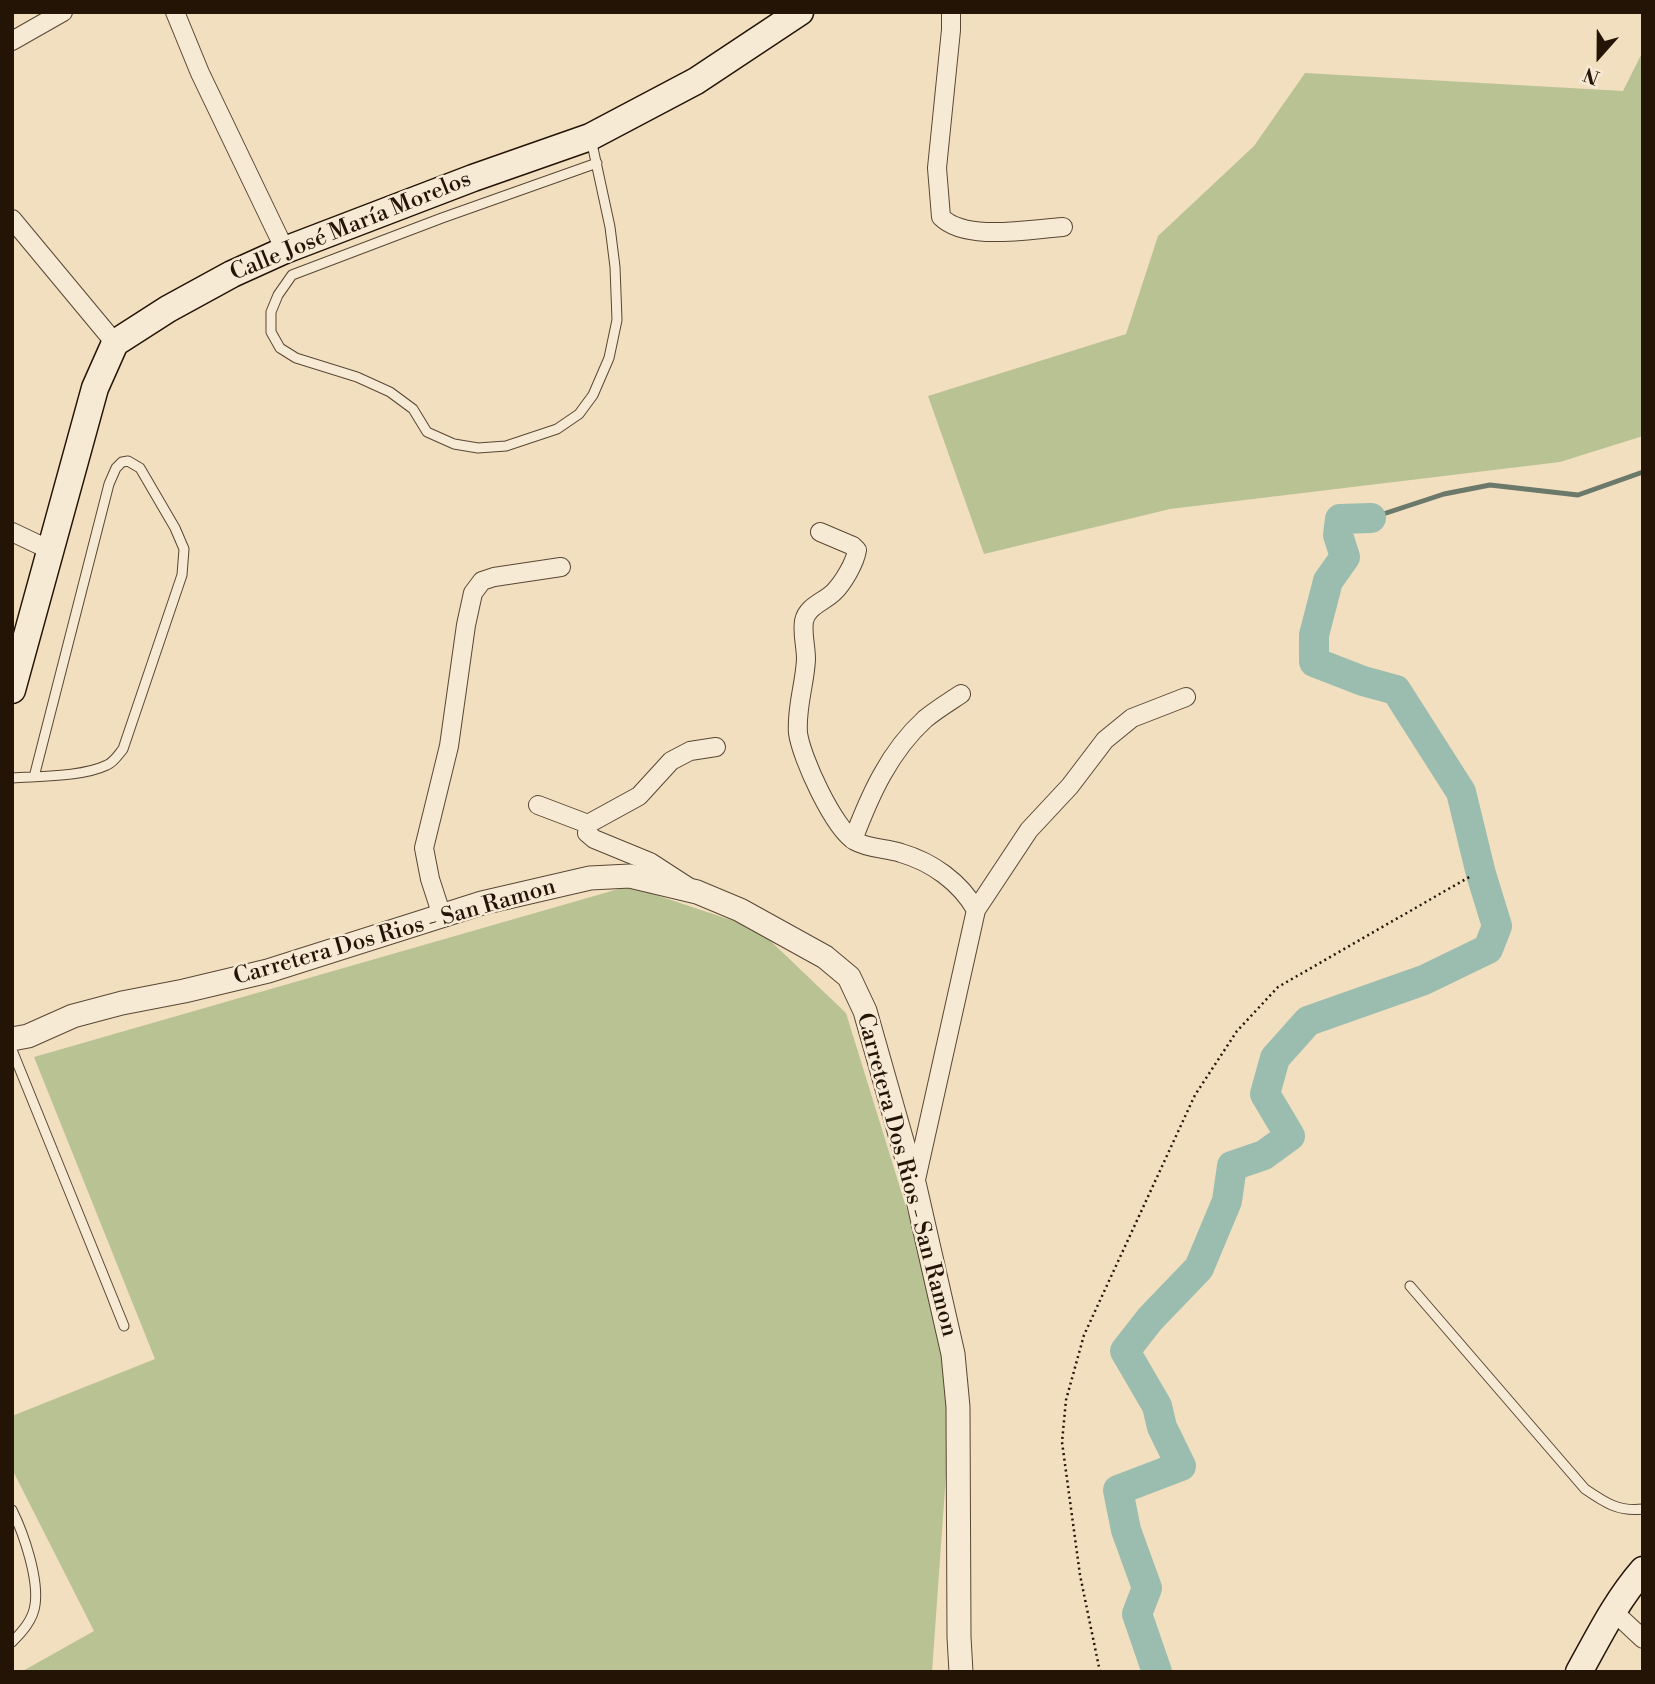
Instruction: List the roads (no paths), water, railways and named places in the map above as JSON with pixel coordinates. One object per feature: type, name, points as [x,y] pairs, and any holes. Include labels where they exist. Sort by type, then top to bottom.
[{"type":"main road","name":"Calle José María Morelos","points":[[115,343],[189,297],[285,250],[473,178],[590,137],[695,81],[800,12]]},
{"type":"main road","points":[[12,690],[95,388],[115,343]]},
{"type":"main road","points":[[1579,1672],[1627,1588],[1643,1570]]},
{"type":"street","points":[[12,41],[63,12]]},
{"type":"street","points":[[175,12],[200,73],[285,250]]},
{"type":"street","points":[[951,12],[937,168],[941,217],[958,229],[994,232],[1063,227]]},
{"type":"street","points":[[12,219],[115,343]]},
{"type":"street","points":[[12,532],[50,550]]},
{"type":"street","points":[[820,532],[857,550],[839,586],[813,607],[804,620],[806,656],[798,699],[798,736],[813,777],[837,824],[853,840],[871,847],[900,852],[925,862],[966,894],[976,910]]},
{"type":"street","points":[[442,916],[430,879],[424,848],[449,746],[473,593],[482,581],[494,577],[561,567]]},
{"type":"street","points":[[853,840],[889,760],[925,719],[961,694]]},
{"type":"street","points":[[915,1187],[976,910],[1029,830],[1070,786],[1105,740],[1132,718],[1186,697]]},
{"type":"street","points":[[537,805],[587,824],[639,796],[671,761],[690,751],[716,747]]},
{"type":"street","points":[[587,824],[587,832],[594,839],[650,862],[697,892]]},
{"type":"street","name":"Carretera Dos Rios - San Ramon","points":[[12,1039],[28,1036],[73,1016],[268,971],[482,903],[590,878],[630,876],[697,892],[740,910],[825,957],[849,978],[865,1011],[915,1187],[946,1320],[956,1377],[961,1672]]},
{"type":"street","points":[[1613,1611],[1643,1639]]},
{"type":"lane","points":[[590,137],[597,163],[615,267],[617,320],[609,358],[593,395],[579,414],[557,429],[506,446],[478,448],[454,444],[427,432],[413,409],[390,392],[356,377],[296,358],[280,348],[271,332],[271,312],[278,295],[292,275],[597,163]]},
{"type":"lane","points":[[12,778],[34,777],[91,770],[110,764],[123,749],[182,576],[184,549],[175,528],[140,468],[128,461],[122,462],[116,468],[108,484],[34,777]]},
{"type":"lane","points":[[12,1049],[124,1326]]},
{"type":"lane","points":[[1410,1286],[1585,1489],[1611,1506],[1629,1511],[1643,1509]]},
{"type":"lane","points":[[12,1510],[19,1523],[36,1584],[36,1596],[35,1607],[25,1629],[12,1642]]},
{"type":"waterway","points":[[1371,518],[1444,494],[1490,485],[1578,495],[1643,472]]},
{"type":"waterway","points":[[1157,1672],[1137,1614],[1147,1588],[1126,1530],[1118,1490],[1181,1466],[1162,1427],[1157,1406],[1125,1351],[1150,1319],[1199,1268],[1227,1201],[1232,1166],[1264,1155],[1290,1136],[1265,1094],[1275,1058],[1308,1021],[1424,980],[1488,949],[1497,926],[1461,792],[1396,690],[1363,681],[1314,662],[1314,635],[1328,581],[1345,557],[1338,535],[1340,519],[1371,518]]}]
